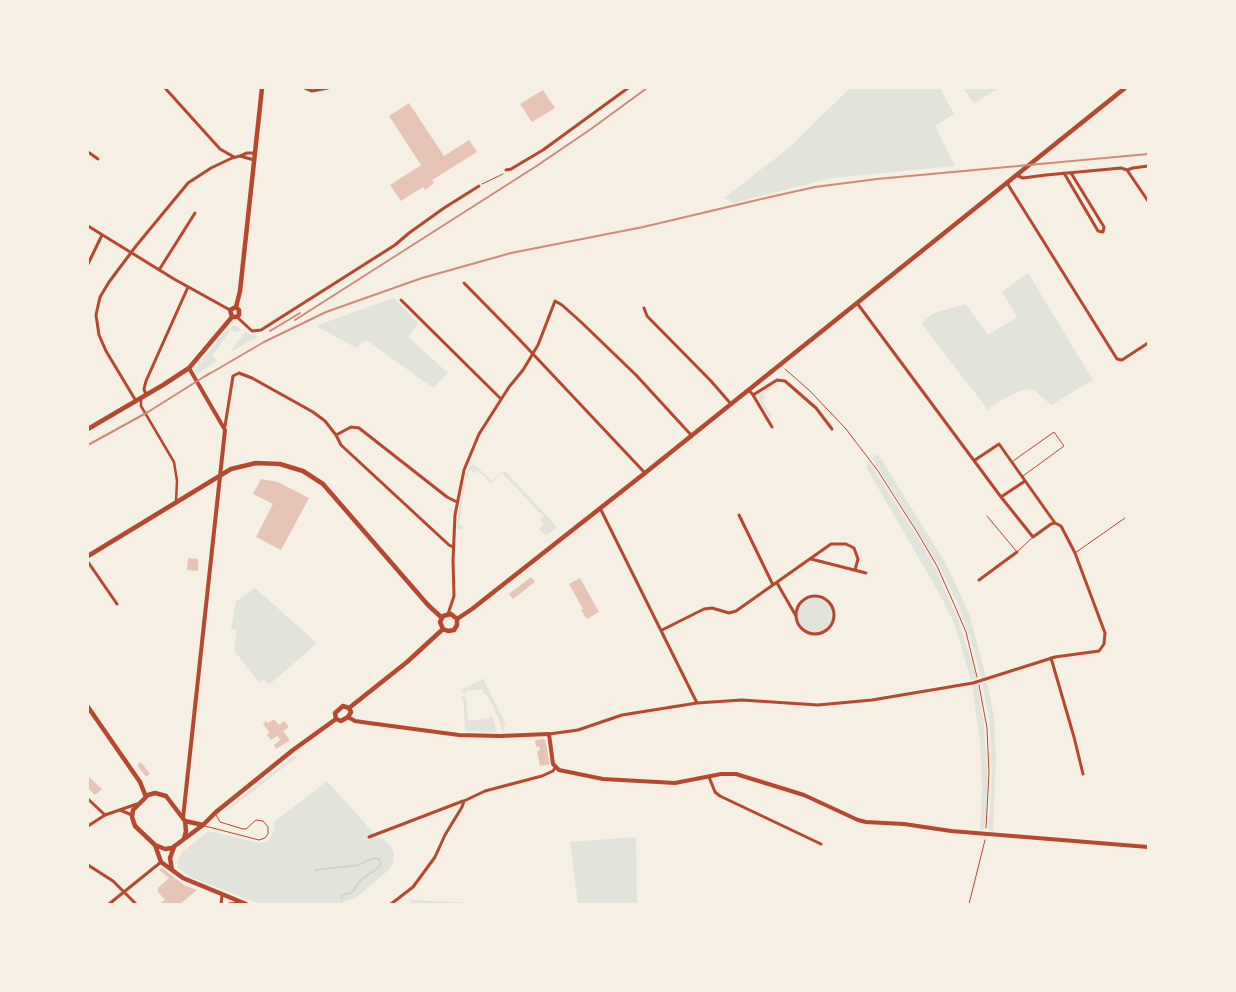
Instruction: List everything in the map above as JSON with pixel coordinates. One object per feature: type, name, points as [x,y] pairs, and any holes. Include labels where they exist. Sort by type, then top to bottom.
[{"type":"main road","points":[[236,308],[240,291],[264,88]]},
{"type":"main road","points":[[456,619],[472,609],[692,436],[1125,88]]},
{"type":"main road","points":[[234,317],[230,310],[236,308]]},
{"type":"main road","points":[[88,429],[189,368],[240,311],[236,308]]},
{"type":"main road","points":[[88,556],[220,475],[243,465],[270,462],[295,468],[315,477],[329,489],[428,605],[442,618]]},
{"type":"main road","points":[[448,614],[453,615],[456,619],[457,625],[454,630],[448,631],[443,629],[440,622],[448,614]]},
{"type":"main road","points":[[350,708],[407,662],[443,629]]},
{"type":"main road","points":[[184,839],[186,828],[184,819],[166,796],[155,793],[137,804],[132,815],[135,826],[155,845],[165,849],[174,847],[203,825],[216,812],[293,750],[336,719],[337,711],[343,706],[350,708]]},
{"type":"main road","points":[[88,707],[140,782],[146,797]]},
{"type":"main road","points":[[336,719],[340,721],[348,717],[351,712],[350,708]]},
{"type":"main road","points":[[184,819],[203,825]]},
{"type":"main road","points":[[155,845],[161,862],[187,881],[246,904]]},
{"type":"main road","points":[[172,870],[170,858],[174,847]]},
{"type":"street","points":[[165,88],[220,149],[234,157]]},
{"type":"street","points":[[306,88],[312,91],[328,88]]},
{"type":"street","points":[[506,170],[543,150],[628,88]]},
{"type":"street","points":[[88,152],[98,159]]},
{"type":"street","points":[[136,401],[106,351],[99,335],[96,322],[97,306],[103,290],[188,183],[203,172],[234,157],[247,153],[256,153]]},
{"type":"street","points":[[240,156],[255,160]]},
{"type":"street","points":[[1016,175],[1021,179],[1117,168],[1127,170],[1148,166]]},
{"type":"street","points":[[1127,170],[1148,201]]},
{"type":"street","points":[[1064,173],[1098,230],[1103,232],[1104,226],[1072,173]]},
{"type":"street","points":[[1007,183],[1117,359],[1122,360],[1148,343]]},
{"type":"street","points":[[234,317],[248,330],[254,332],[261,330],[395,245],[444,208],[479,186]]},
{"type":"street","points":[[160,270],[195,213]]},
{"type":"street","points":[[88,226],[188,287],[230,310]]},
{"type":"street","points":[[88,264],[102,235]]},
{"type":"street","points":[[464,283],[645,473]]},
{"type":"street","points":[[176,502],[178,481],[174,462],[141,406],[146,381],[188,287]]},
{"type":"street","points":[[402,300],[501,399]]},
{"type":"street","points":[[448,614],[454,596],[453,547],[457,502],[464,470],[479,434],[533,354],[555,301],[581,322],[636,375],[692,436]]},
{"type":"street","points":[[857,303],[1034,537],[1050,524],[1055,523]]},
{"type":"street","points":[[644,308],[647,316],[711,380],[731,404]]},
{"type":"street","points":[[189,368],[224,426]]},
{"type":"street","points":[[184,819],[224,426],[234,374],[238,373],[252,378],[313,412],[330,426],[341,445],[356,460],[453,547]]},
{"type":"street","points":[[753,395],[777,380],[785,381],[816,408],[832,429]]},
{"type":"street","points":[[749,390],[772,427]]},
{"type":"street","points":[[336,434],[350,427],[359,428],[446,497],[457,502]]},
{"type":"street","points":[[348,717],[355,721],[459,735],[549,734],[578,730],[622,715],[697,703],[742,700],[809,704],[872,700],[986,680],[1051,658],[1096,652],[1104,644],[1105,633],[1075,553],[1060,526],[1055,523],[999,444],[975,460]]},
{"type":"street","points":[[1002,497],[1025,480]]},
{"type":"street","points":[[600,508],[697,703]]},
{"type":"street","points":[[739,515],[775,584],[798,622],[806,631],[818,634],[829,629],[834,612],[832,606],[823,597],[810,596],[800,604],[796,616]]},
{"type":"street","points":[[662,630],[708,608],[732,613],[831,544],[846,544],[854,548],[858,555],[855,570]]},
{"type":"street","points":[[979,580],[1016,552]]},
{"type":"street","points":[[810,559],[866,574]]},
{"type":"street","points":[[88,562],[117,604]]},
{"type":"street","points":[[1051,658],[1083,774]]},
{"type":"street","points":[[549,734],[552,760],[556,768],[603,779],[675,782],[729,774],[747,777],[804,795],[866,822],[1148,847]]},
{"type":"street","points":[[369,837],[464,801],[485,791],[542,776],[556,768]]},
{"type":"street","points":[[709,777],[715,792],[720,796],[820,844]]},
{"type":"street","points":[[88,798],[105,815]]},
{"type":"street","points":[[391,904],[413,887],[435,857],[464,801]]},
{"type":"street","points":[[88,826],[105,815],[137,804]]},
{"type":"street","points":[[120,810],[132,815]]},
{"type":"street","points":[[109,904],[161,862]]},
{"type":"street","points":[[88,865],[107,877],[136,904]]},
{"type":"street","points":[[221,904],[222,896]]},
{"type":"street","points":[[229,904],[240,902]]},
{"type":"lane","points":[[1012,462],[1054,432],[1064,446],[1022,477]]},
{"type":"lane","points":[[987,516],[1016,552],[1034,537]]},
{"type":"lane","points":[[1075,553],[1125,518]]},
{"type":"lane","points":[[203,825],[259,840],[265,838],[268,834],[268,827],[264,821],[256,820],[246,829],[243,829],[220,822],[216,818],[216,812]]},
{"type":"path","points":[[479,186],[495,177],[501,176],[506,170]]},
{"type":"path","points":[[780,364],[810,391],[846,429],[878,471],[937,566],[954,604],[966,632],[987,728],[989,773],[986,831]]},
{"type":"path","points":[[969,904],[985,839]]},
{"type":"shaded area","points":[[850,88],[940,88],[954,114],[935,126],[955,166],[832,178],[733,203],[724,198],[790,147]]},
{"type":"shaded area","points":[[963,88],[999,88],[974,103]]},
{"type":"shaded area","points":[[1028,273],[1093,380],[1051,405],[1030,389],[1018,392],[996,403],[988,410],[921,323],[934,313],[966,304],[988,335],[1017,317],[1002,292]]},
{"type":"shaded area","points":[[394,298],[418,323],[408,337],[448,373],[433,388],[366,340],[356,348],[318,327],[318,325]]},
{"type":"shaded area","points":[[234,325],[241,330],[235,332],[231,329],[213,355],[217,361],[196,375],[195,370],[198,366],[221,336]]},
{"type":"shaded area","points":[[245,332],[259,336],[230,352]]},
{"type":"shaded area","points":[[777,384],[777,387],[775,386],[763,394],[766,399],[762,400],[770,414],[773,414],[769,417],[757,395]]},
{"type":"shaded area","points":[[878,454],[943,559],[956,585],[969,613],[986,677],[981,678],[960,609],[940,567],[872,458]]},
{"type":"shaded area","points":[[869,462],[916,534],[935,568],[958,619],[977,679],[971,680],[954,623],[939,593],[866,467]]},
{"type":"shaded area","points":[[470,464],[472,466],[474,464],[492,481],[504,470],[557,527],[546,536],[539,529],[544,524],[540,520],[544,517],[502,473],[491,483],[477,470],[474,473],[471,470],[467,474],[470,478],[466,477],[459,525],[464,526],[462,529],[459,529],[457,527],[459,509],[464,480]]},
{"type":"shaded area","points":[[255,588],[317,643],[269,685],[263,679],[259,682],[234,651],[237,630],[231,629],[236,601]]},
{"type":"shaded area","points":[[815,596],[828,602],[834,615],[828,628],[815,634],[802,628],[796,615],[802,602]]},
{"type":"shaded area","points":[[483,679],[506,724],[503,726],[505,731],[503,732],[495,710],[486,693],[483,694],[483,689],[465,691],[466,696],[461,690]]},
{"type":"shaded area","points":[[987,682],[994,717],[996,759],[993,831],[988,831],[992,774],[989,720],[982,683]]},
{"type":"shaded area","points":[[977,683],[984,724],[987,767],[984,830],[980,829],[982,792],[980,741],[972,685]]},
{"type":"shaded area","points":[[462,696],[466,698],[468,721],[490,718],[491,714],[496,732],[465,731]]},
{"type":"shaded area","points":[[294,756],[297,757],[226,812],[229,807]]},
{"type":"shaded area","points":[[327,781],[378,838],[384,839],[394,854],[393,863],[389,870],[354,899],[347,900],[341,904],[260,904],[190,877],[178,868],[177,861],[182,852],[209,831],[259,843],[265,842],[275,830],[273,823]]},
{"type":"shaded area","points":[[636,837],[637,904],[578,904],[570,842]]},
{"type":"shaded area","points":[[411,900],[497,904],[411,904]]},
{"type":"building","points":[[543,90],[555,108],[532,122],[520,104]]},
{"type":"building","points":[[409,103],[444,156],[469,140],[477,152],[432,180],[434,183],[425,190],[423,187],[401,201],[390,185],[421,165],[389,116]]},
{"type":"building","points":[[261,479],[278,482],[309,498],[281,550],[256,537],[273,504],[253,494]]},
{"type":"building","points":[[195,557],[195,559],[198,559],[198,571],[187,570],[188,558],[193,559]]},
{"type":"building","points":[[531,577],[535,582],[513,599],[509,594]]},
{"type":"building","points":[[580,578],[599,612],[587,619],[569,584]]},
{"type":"building","points":[[274,719],[279,725],[284,721],[289,727],[283,731],[289,741],[276,749],[274,745],[280,740],[278,736],[271,740],[267,735],[269,732],[263,724]]},
{"type":"building","points":[[545,739],[550,764],[540,766],[537,751],[540,750],[539,746],[536,747],[535,740]]},
{"type":"building","points":[[141,762],[150,774],[146,777],[137,765]]},
{"type":"building","points":[[88,776],[102,789],[95,795],[88,788]]},
{"type":"building","points":[[162,868],[184,885],[197,890],[180,904],[159,904],[165,900],[158,892],[158,888],[169,878],[159,870]]},
{"type":"waterway","points":[[315,870],[359,865],[368,860],[379,859],[381,864],[378,868],[362,879],[351,893],[342,895],[342,898]]},
{"type":"railway","points":[[295,320],[535,167],[647,88]]},
{"type":"railway","points":[[204,377],[264,342],[326,312],[422,278],[511,253],[643,227],[815,187],[877,179],[1148,154]]},
{"type":"railway","points":[[270,331],[300,313]]},
{"type":"railway","points":[[88,445],[148,412],[210,373]]}]
